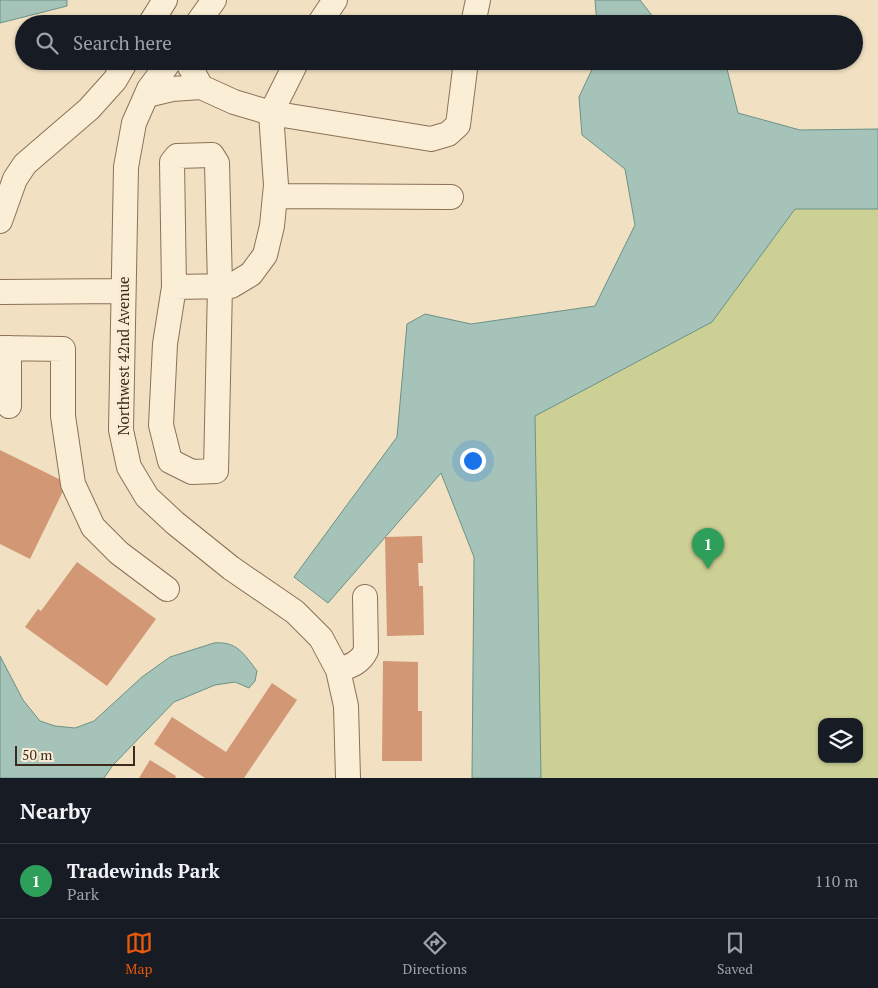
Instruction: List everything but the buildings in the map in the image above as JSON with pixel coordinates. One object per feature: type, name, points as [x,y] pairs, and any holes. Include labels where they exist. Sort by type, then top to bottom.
[{"type":"street","points":[[156,15],[165,0]]},
{"type":"street","points":[[203,15],[214,0]]},
{"type":"street","points":[[325,15],[335,0]]},
{"type":"street","points":[[474,15],[478,0]]},
{"type":"street","points":[[0,221],[14,180],[25,164],[89,109],[120,70]]},
{"type":"street","name":"Northwest 42nd Avenue","points":[[164,70],[147,95],[134,124],[126,167],[122,291],[121,430],[129,467],[147,497],[175,523],[231,568],[295,612],[321,638],[338,670],[346,706],[348,778]]},
{"type":"street","points":[[192,70],[201,87]]},
{"type":"street","points":[[174,287],[231,286],[251,274],[265,255],[272,226],[275,196],[275,152],[271,113],[292,70]]},
{"type":"street","points":[[147,95],[172,89],[201,87],[234,102],[271,113],[431,139],[448,134],[458,125],[465,70]]},
{"type":"street","points":[[212,155],[217,163],[220,286],[216,471],[192,472],[170,461],[161,425],[165,344],[174,287],[172,162],[177,156],[212,155]]},
{"type":"street","points":[[275,196],[450,198]]},
{"type":"street","points":[[0,292],[122,291]]},
{"type":"street","points":[[9,406],[4,348],[63,349],[63,416],[73,484],[93,528],[119,554],[167,589]]},
{"type":"street","points":[[338,670],[353,665],[362,658],[366,650],[365,597]]},
{"type":"green space","points":[[795,209],[878,209],[878,778],[540,778],[535,416],[748,273]]},
{"type":"water","points":[[0,0],[67,0],[67,6],[32,15],[15,15],[15,19],[0,23]]},
{"type":"water","points":[[595,0],[640,0],[652,15],[596,15]]},
{"type":"water","points":[[592,70],[727,70],[738,113],[800,130],[878,129],[878,209],[795,209],[712,322],[535,416],[541,778],[472,778],[474,557],[441,473],[328,603],[294,577],[397,437],[407,324],[425,314],[471,324],[595,306],[635,225],[625,169],[582,135],[579,97]]},
{"type":"water","points":[[214,643],[234,646],[248,659],[257,671],[255,681],[249,688],[235,682],[215,685],[174,702],[113,765],[104,778],[0,778],[0,656],[23,700],[40,721],[55,726],[75,728],[94,721],[142,677],[170,657]]},
{"type":"place","name":"Tradewinds Park","points":[[708,569]]}]
